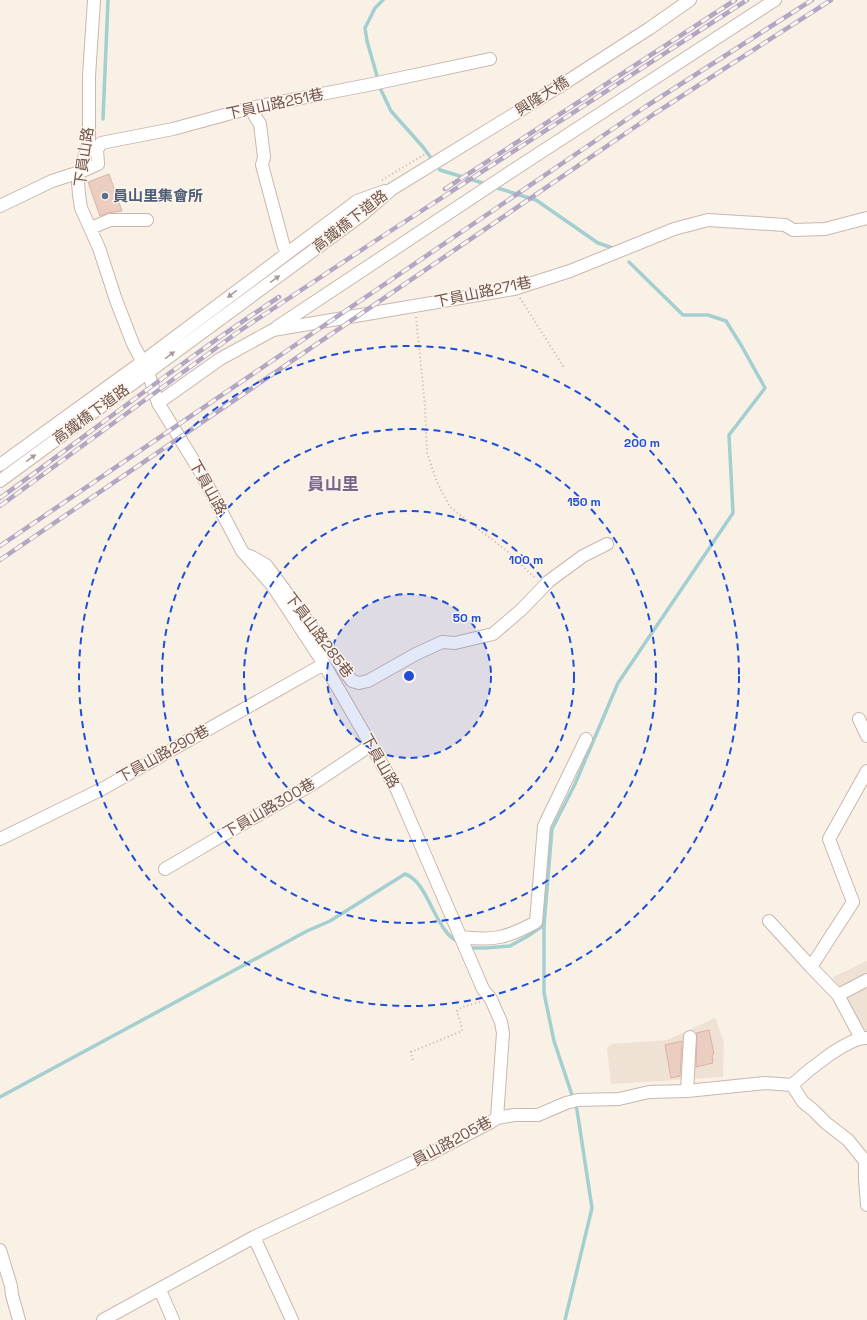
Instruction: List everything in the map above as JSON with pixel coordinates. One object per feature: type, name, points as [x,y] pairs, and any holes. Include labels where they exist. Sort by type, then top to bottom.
[{"type":"street","name":"下員山路","points":[[94,0],[89,76],[89,142],[78,182],[81,208],[99,248],[116,300],[133,344],[145,367],[158,404],[200,471],[242,552],[272,585],[324,664],[397,790],[483,989],[491,999],[501,1022],[503,1033],[496,1118]]},
{"type":"street","name":"興隆大橋","points":[[392,189],[560,86],[650,28],[690,0]]},
{"type":"street","points":[[273,330],[474,198],[512,171],[776,0]]},
{"type":"street","name":"下員山路251巷","points":[[80,172],[98,164],[97,150],[101,143],[173,129],[250,108],[384,82],[490,59]]},
{"type":"street","points":[[250,108],[260,124],[264,157],[262,165],[284,247]]},
{"type":"street","points":[[0,206],[52,181],[80,172]]},
{"type":"street","name":"高鐵橋下道路","points":[[0,481],[357,201],[392,189]]},
{"type":"street","name":"下員山路271巷","points":[[158,404],[220,359],[273,330],[514,288],[570,271],[674,229],[708,220],[785,225],[793,230],[800,230],[825,228],[867,218]]},
{"type":"street","points":[[91,228],[110,220],[147,220]]},
{"type":"street","name":"高鐵橋下道路","points":[[0,465],[145,367]]},
{"type":"street","name":"下員山路285巷","points":[[242,552],[266,565],[352,681],[359,683],[368,681],[416,654],[442,642],[455,643],[493,634],[521,610],[549,581],[583,556],[607,544]]},
{"type":"street","name":"下員山路290巷","points":[[0,839],[102,789],[324,664]]},
{"type":"street","points":[[859,719],[867,736]]},
{"type":"street","points":[[461,937],[480,939],[499,938],[521,931],[536,922],[544,826],[586,739]]},
{"type":"street","name":"下員山路300巷","points":[[165,870],[311,785],[371,745]]},
{"type":"street","points":[[811,967],[853,902],[829,839],[867,771]]},
{"type":"street","points":[[769,921],[838,995],[864,1038],[850,1042],[808,1070],[792,1084],[803,1102],[826,1123],[848,1140],[865,1161],[864,1179],[867,1205]]},
{"type":"street","points":[[838,995],[867,980]]},
{"type":"street","points":[[687,1091],[690,1038]]},
{"type":"street","name":"員山路205巷","points":[[103,1320],[254,1237],[422,1158],[496,1118],[514,1114],[538,1115],[566,1103],[578,1100],[619,1099],[649,1092],[687,1091],[765,1083],[792,1084]]},
{"type":"street","points":[[254,1237],[292,1320]]},
{"type":"street","points":[[0,1250],[19,1320]]},
{"type":"street","points":[[160,1290],[172,1320]]},
{"type":"path","points":[[514,288],[565,369]]},
{"type":"path","points":[[415,306],[426,406],[427,453],[437,482],[450,507],[506,552],[544,587]]},
{"type":"path","points":[[412,1060],[411,1052],[462,1031],[457,1011],[462,1006],[491,999]]},
{"type":"shaded area","points":[[867,961],[867,1031],[862,1033],[833,977]]},
{"type":"shaded area","points":[[715,1018],[724,1042],[723,1077],[611,1084],[607,1048],[611,1044],[667,1040]]},
{"type":"building","name":"員山里集會所","points":[[109,174],[122,211],[107,213],[100,216],[88,182]]},
{"type":"building","points":[[709,1030],[714,1054],[712,1055],[713,1063],[696,1067],[696,1033]]},
{"type":"building","points":[[682,1041],[680,1076],[671,1078],[665,1045]]},
{"type":"waterway","points":[[103,119],[108,0]]},
{"type":"waterway","points":[[383,0],[375,8],[365,28],[367,41],[381,90],[391,111],[423,147],[440,170],[486,184]]},
{"type":"waterway","points":[[494,187],[536,200],[598,243],[613,248]]},
{"type":"waterway","points":[[565,1320],[592,1208],[577,1110],[554,1041],[544,993],[544,925],[552,829],[575,784],[618,683],[733,513],[729,435],[765,388],[726,321],[708,315],[683,315],[629,262]]},
{"type":"waterway","points":[[0,1097],[307,931],[330,921],[405,874],[412,877],[423,890],[446,932],[459,942]]},
{"type":"waterway","points":[[468,947],[485,948],[510,946],[544,925]]},
{"type":"railway","points":[[445,189],[735,0]]},
{"type":"railway","points":[[0,506],[238,332],[375,241],[747,0]]},
{"type":"railway","points":[[0,546],[645,107],[812,0]]},
{"type":"railway","points":[[0,560],[654,114],[831,0]]},
{"type":"railway","points":[[0,498],[173,371],[279,297]]},
{"type":"place","name":"員山里集會所","points":[[105,196]]},
{"type":"district","name":"員山里","points":[[333,484]]}]
